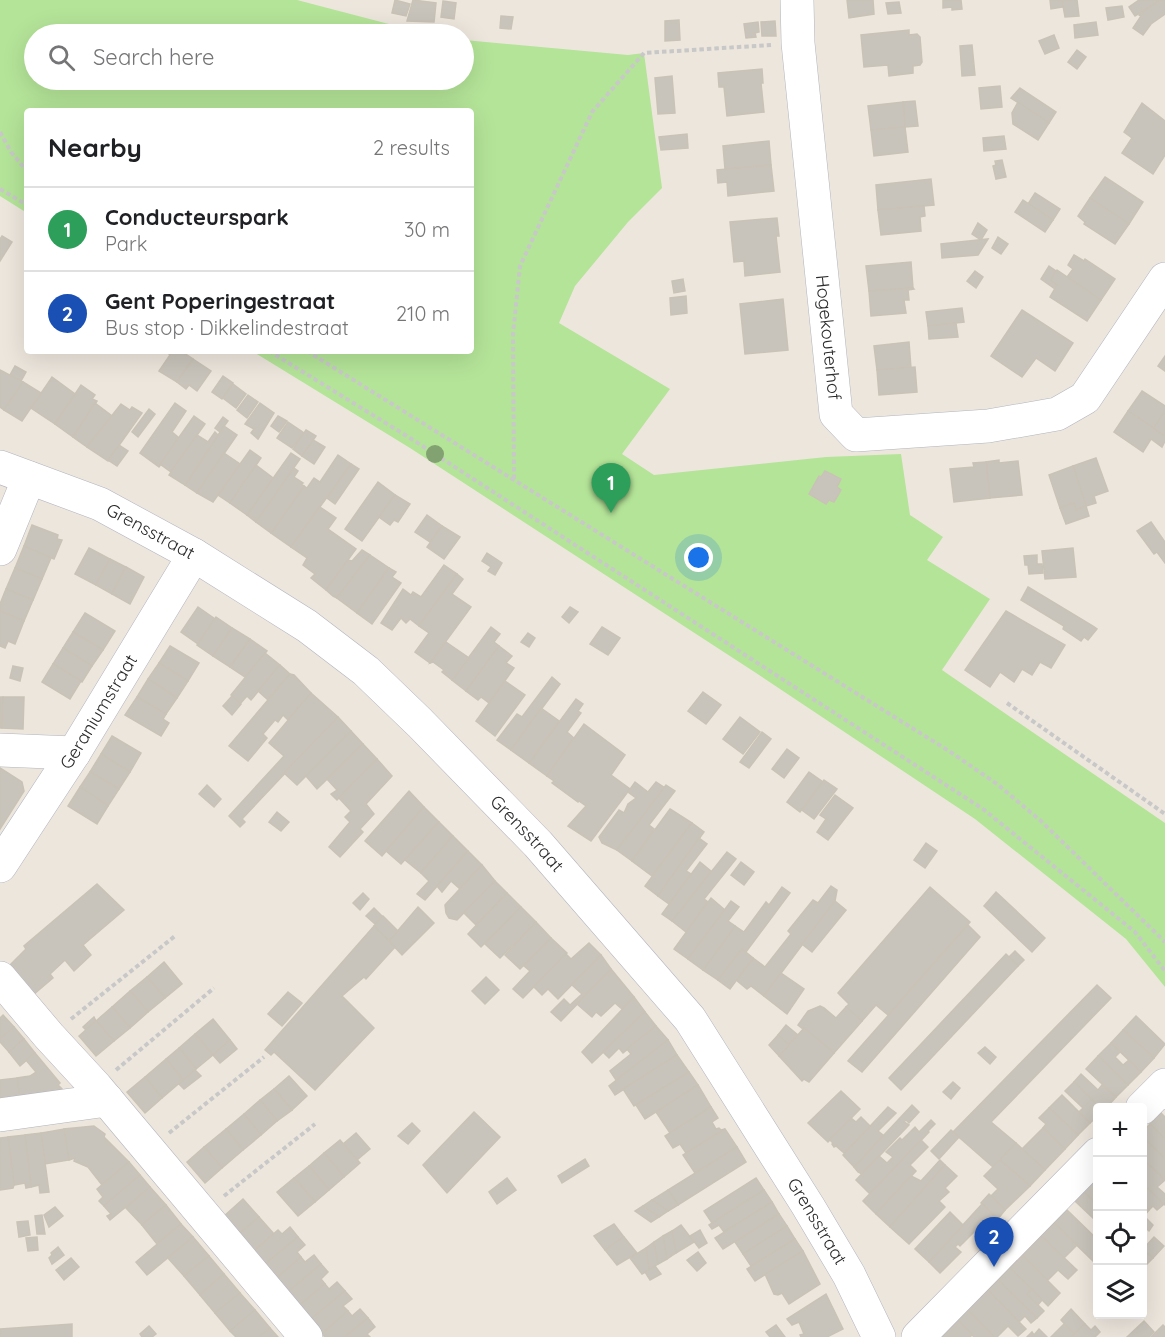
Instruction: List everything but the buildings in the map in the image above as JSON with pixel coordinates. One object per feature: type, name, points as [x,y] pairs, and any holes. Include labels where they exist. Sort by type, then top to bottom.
[{"type":"street","name":"Hogekouterhof","points":[[797,0],[798,43],[836,414],[856,435],[988,426],[1058,414],[1085,398],[1165,279]]},
{"type":"street","name":"Grensstraat","points":[[0,549],[14,473],[100,504],[194,555],[307,626],[366,671],[538,844],[690,1019],[843,1265],[879,1337]]},
{"type":"street","name":"Geraniumstraat","points":[[0,866],[74,753],[194,555]]},
{"type":"street","points":[[0,750],[74,753]]},
{"type":"street","points":[[0,978],[101,1093],[306,1337]]},
{"type":"street","points":[[1147,1104],[1165,1085]]},
{"type":"street","points":[[0,1115],[101,1093]]},
{"type":"street","points":[[918,1337],[1095,1157]]},
{"type":"path","points":[[514,479],[513,334],[520,267],[592,112],[644,53],[798,43]]},
{"type":"path","points":[[0,132],[11,152],[24,167]]},
{"type":"path","points":[[0,189],[24,203]]},
{"type":"path","points":[[274,354],[410,438],[983,809],[1135,932],[1165,971]]},
{"type":"path","points":[[312,354],[949,751],[997,784],[1041,821],[1165,942]]},
{"type":"path","points":[[1006,703],[1165,814]]},
{"type":"path","points":[[49,1036],[175,936]]},
{"type":"path","points":[[101,1093],[214,988]]},
{"type":"path","points":[[148,1150],[264,1058]]},
{"type":"path","points":[[201,1214],[315,1124]]},
{"type":"green space","points":[[0,0],[297,0],[389,24],[24,24],[24,90],[474,90],[474,41],[628,55],[644,53],[662,188],[628,222],[575,286],[559,323],[670,389],[622,454],[654,475],[826,457],[901,454],[910,515],[943,537],[927,560],[990,599],[942,670],[1165,823],[1165,987],[1126,939],[975,819],[753,671],[410,448],[257,354],[474,354],[474,108],[24,108],[24,211],[0,196]]},
{"type":"place","name":"Conducteurspark","points":[[611,513]]},
{"type":"place","name":"Gent Poperingestraat","points":[[994,1267]]}]
